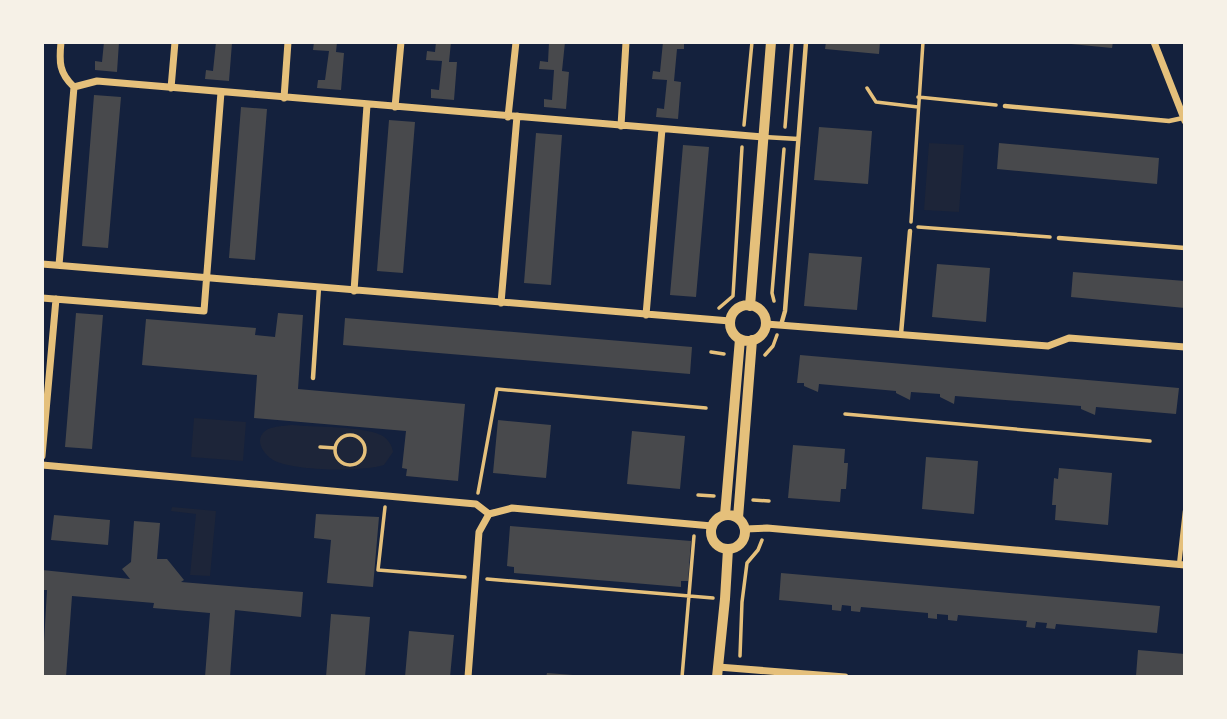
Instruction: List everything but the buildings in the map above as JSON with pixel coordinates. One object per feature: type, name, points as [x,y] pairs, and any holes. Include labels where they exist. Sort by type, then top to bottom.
[{"type":"street","points":[[61,42],[59,65],[66,80],[74,87]]},
{"type":"street","points":[[171,88],[175,42]]},
{"type":"street","points":[[284,98],[288,42]]},
{"type":"street","points":[[395,107],[401,42]]},
{"type":"street","points":[[500,303],[516,42]]},
{"type":"street","points":[[621,126],[626,42]]},
{"type":"street","points":[[750,306],[771,42]]},
{"type":"street","points":[[1154,42],[1184,119]]},
{"type":"street","points":[[74,87],[97,80],[763,137]]},
{"type":"street","points":[[59,265],[74,87]]},
{"type":"street","points":[[42,298],[204,311],[221,92]]},
{"type":"street","points":[[354,290],[367,105]]},
{"type":"street","points":[[646,315],[662,129]]},
{"type":"street","points":[[42,264],[730,321]]},
{"type":"street","points":[[42,456],[56,299]]},
{"type":"street","points":[[750,306],[759,310],[766,324],[763,332],[752,340],[740,339],[733,334],[730,321],[735,311],[750,306]]},
{"type":"street","points":[[766,324],[1048,346],[1069,338],[1185,347]]},
{"type":"street","points":[[725,515],[740,339]]},
{"type":"street","points":[[738,518],[725,515],[717,519],[712,526],[714,541],[718,545],[728,549],[739,545],[745,535],[745,529],[738,518],[752,340]]},
{"type":"street","points":[[42,465],[476,504],[489,514]]},
{"type":"street","points":[[468,677],[479,532],[489,514],[513,508],[712,526]]},
{"type":"street","points":[[745,529],[767,528],[1182,565]]},
{"type":"street","points":[[728,549],[718,672],[739,668],[845,677]]},
{"type":"lane","points":[[781,325],[785,312],[806,42]]},
{"type":"lane","points":[[1006,106],[1169,121],[1184,119]]},
{"type":"lane","points":[[763,137],[798,139]]},
{"type":"lane","points":[[901,334],[910,231]]},
{"type":"lane","points":[[1059,238],[1185,248]]},
{"type":"lane","points":[[313,378],[319,287]]},
{"type":"lane","points":[[1182,565],[1185,510]]},
{"type":"path","points":[[714,319],[717,310],[733,296],[752,42]]},
{"type":"path","points":[[764,356],[773,346],[781,325],[772,293],[792,42]]},
{"type":"path","points":[[923,42],[910,226],[1059,238]]},
{"type":"path","points":[[867,88],[876,102],[918,107]]},
{"type":"path","points":[[918,97],[1006,106]]},
{"type":"path","points":[[476,504],[497,389],[706,408]]},
{"type":"path","points":[[845,414],[1150,441]]},
{"type":"path","points":[[354,435],[363,441],[366,450],[358,463],[349,465],[337,458],[335,448],[340,439],[354,435]]},
{"type":"path","points":[[320,447],[335,448]]},
{"type":"path","points":[[386,495],[378,570],[690,595]]},
{"type":"path","points":[[682,677],[695,523]]},
{"type":"path","points":[[739,668],[747,563],[758,550],[767,528]]},
{"type":"shaded area","points":[[929,143],[964,145],[959,212],[924,210]]},
{"type":"shaded area","points":[[194,418],[246,422],[243,461],[191,457]]},
{"type":"shaded area","points":[[292,425],[373,432],[386,438],[393,452],[384,465],[361,469],[313,469],[275,461],[262,448],[260,439],[265,431],[271,428]]},
{"type":"shaded area","points":[[172,507],[216,511],[210,576],[190,575],[196,514],[171,511]]}]
